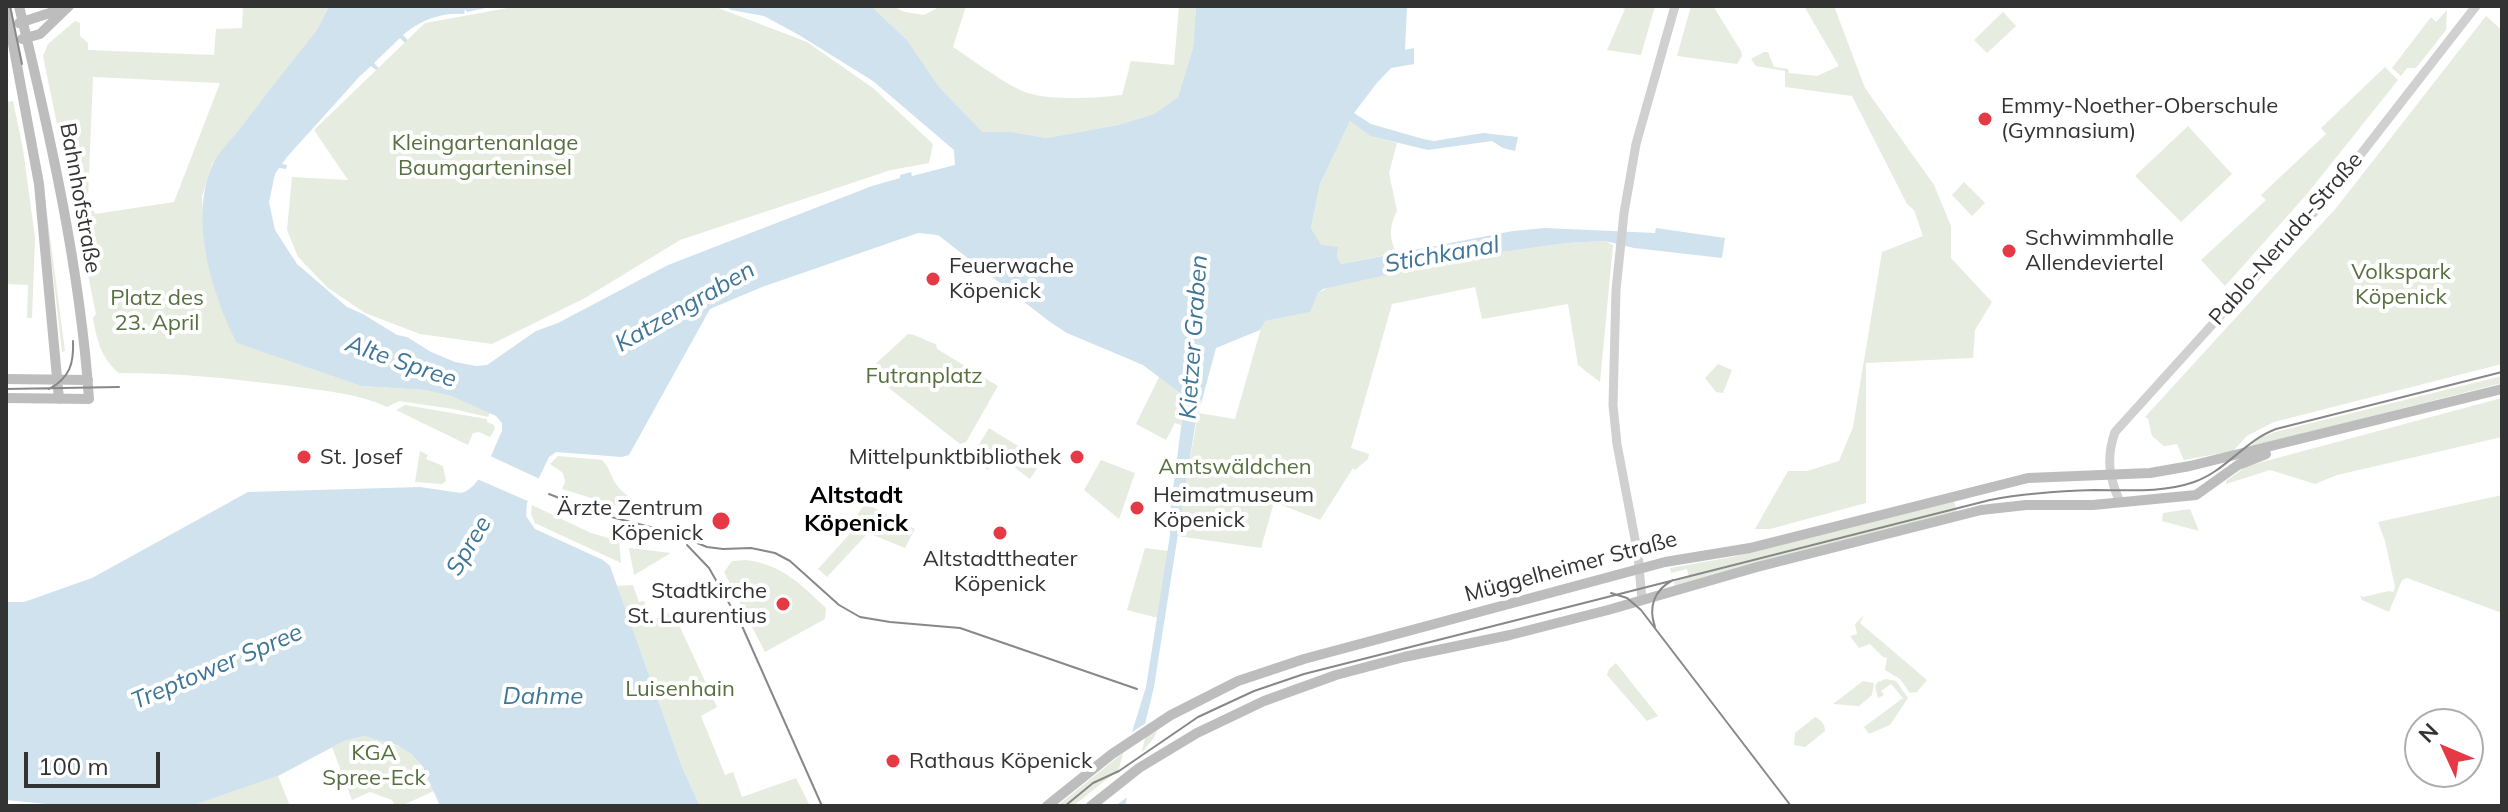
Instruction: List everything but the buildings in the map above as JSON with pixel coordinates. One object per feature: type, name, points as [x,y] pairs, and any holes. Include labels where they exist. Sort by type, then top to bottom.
[{"type":"main road","name":"Bahnhofstraße","points":[[6,6],[39,184],[59,399],[89,399],[64,216],[49,134],[19,6]]},
{"type":"main road","points":[[10,25],[69,6]]},
{"type":"main road","points":[[12,41],[40,34],[69,6]]},
{"type":"main road","points":[[6,379],[88,380]]},
{"type":"main road","points":[[1091,806],[1139,768],[1180,742],[1227,718],[1313,683],[1404,657],[1487,641],[1981,510],[2026,505],[2093,505],[2196,495],[2249,460],[2341,436],[2359,424],[2502,389]]},
{"type":"main road","points":[[6,398],[59,399]]},
{"type":"main road","name":"Müggelheimer Straße","points":[[1047,806],[1153,726],[1213,693],[1278,667],[1693,556],[1750,548],[2028,478],[2143,473],[2190,466],[2359,424]]},
{"type":"street","points":[[1642,600],[1613,405],[1619,260],[1636,144],[1675,6]]},
{"type":"street","name":"Pablo-Neruda-Straße","points":[[2110,474],[2109,453],[2115,432],[2326,199],[2476,6]]},
{"type":"street","points":[[2110,474],[2120,502]]},
{"type":"green space","name":"Platz des 23. April","points":[[243,6],[329,6],[317,30],[212,164],[202,197],[205,249],[218,300],[238,343],[361,386],[425,390],[451,396],[490,413],[488,417],[399,401],[387,407],[343,394],[252,381],[119,373],[104,355],[93,318],[96,314],[43,56],[48,44],[75,21],[80,23],[80,36],[88,43],[88,50],[214,55],[216,29],[242,28]],"holes":[[[93,77],[220,83],[174,202],[95,214],[88,198]]]},
{"type":"green space","name":"Kleingartenanlage Baumgarteninsel","points":[[519,6],[713,6],[807,42],[873,88],[933,144],[929,163],[891,170],[680,240],[585,298],[492,344],[420,334],[365,313],[328,288],[298,257],[287,230],[292,177],[348,180],[314,130],[425,23]]},
{"type":"green space","points":[[871,6],[892,6],[924,15],[941,6],[966,6],[953,47],[1020,90],[1038,96],[1074,98],[1122,95],[1131,61],[1174,65],[1179,6],[1196,6],[1193,48],[1178,97],[1154,114],[1118,125],[1046,138],[1012,132],[982,133],[940,88],[907,40]]},
{"type":"green space","points":[[1615,6],[1655,6],[1641,55],[1607,50],[1625,9]]},
{"type":"green space","points":[[1691,6],[1713,6],[1741,51],[1742,56],[1737,64],[1677,56]]},
{"type":"green space","points":[[1804,6],[1834,6],[1865,88],[1934,185],[1951,226],[1951,258],[1992,302],[1975,330],[1973,358],[1866,363],[1866,503],[1770,529],[1755,529],[1788,471],[1807,471],[1839,461],[1853,427],[1882,252],[1923,236],[1914,210],[1907,204],[1852,96],[1785,87],[1785,71],[1756,66],[1751,59],[1768,52],[1774,67],[1788,69],[1789,73],[1817,76],[1839,66]]},
{"type":"green space","points":[[2447,10],[2446,30],[2416,68],[2407,68],[2401,76],[2392,68],[2431,17],[2436,22]]},
{"type":"green space","points":[[2003,12],[2016,26],[1987,53],[1974,40]]},
{"type":"green space","name":"Volkspark Köpenick","points":[[2486,16],[2502,30],[2502,364],[2274,422],[2247,436],[2233,451],[2184,460],[2177,444],[2164,446],[2152,436],[2145,417],[2337,207]]},
{"type":"green space","points":[[2385,67],[2398,80],[2307,194],[2225,286],[2201,260],[2266,200],[2261,195],[2326,134],[2321,128]]},
{"type":"green space","points":[[13,101],[35,238],[32,318],[27,318],[28,285],[7,284],[6,102]]},
{"type":"green space","points":[[1350,121],[1370,136],[1397,143],[1389,173],[1397,211],[1391,232],[1396,253],[1341,264],[1337,247],[1321,246],[1311,228],[1320,184]]},
{"type":"green space","points":[[2188,126],[2232,174],[2181,222],[2135,176]]},
{"type":"green space","points":[[42,176],[65,351],[62,352]]},
{"type":"green space","points":[[1964,182],[1985,203],[1972,216],[1952,195]]},
{"type":"green space","name":"Amtswäldchen","points":[[1605,241],[1613,245],[1600,382],[1578,365],[1568,304],[1482,319],[1475,287],[1392,304],[1351,448],[1369,454],[1368,459],[1355,470],[1353,468],[1320,520],[1274,502],[1261,548],[1177,536],[1198,413],[1235,419],[1265,321],[1309,312],[1318,293],[1329,287],[1466,257]]},
{"type":"green space","name":"Futranplatz","points":[[908,334],[936,344],[937,349],[998,386],[966,442],[960,444],[870,373],[869,370]]},
{"type":"green space","points":[[1718,364],[1732,370],[1723,393],[1716,392],[1705,378]]},
{"type":"green space","points":[[2502,376],[2502,383],[2249,447],[2275,432]]},
{"type":"green space","points":[[1159,377],[1185,397],[1181,425],[1175,423],[1166,440],[1136,424]]},
{"type":"green space","points":[[2502,398],[2502,437],[2337,475],[2315,484],[2270,470],[2226,484],[2247,466]]},
{"type":"green space","points":[[405,405],[487,419],[495,429],[490,437],[473,433],[468,445],[396,410]]},
{"type":"green space","points":[[989,428],[1042,461],[1030,479],[998,455],[988,470],[971,458]]},
{"type":"green space","points":[[420,451],[428,455],[426,459],[443,466],[446,481],[442,484],[415,482]]},
{"type":"green space","points":[[558,456],[602,460],[616,484],[644,514],[562,489],[565,482],[563,473],[550,464]]},
{"type":"green space","points":[[1101,460],[1135,473],[1119,519],[1084,490]]},
{"type":"green space","points":[[2502,495],[2502,613],[2407,578],[2402,580],[2389,612],[2362,600],[2360,595],[2393,592],[2395,587],[2378,522]]},
{"type":"green space","points":[[1954,501],[1957,512],[1675,587],[1674,582],[1689,577],[1687,569],[1671,573],[1670,568],[1732,557]]},
{"type":"green space","points":[[865,503],[915,529],[905,548],[868,533],[827,577],[818,569],[855,528],[851,525]]},
{"type":"green space","points":[[532,505],[591,533],[619,541],[621,563],[535,523],[531,514]]},
{"type":"green space","points":[[2190,509],[2199,531],[2162,521],[2163,513]]},
{"type":"green space","points":[[629,548],[671,553],[634,575]]},
{"type":"green space","points":[[1145,548],[1168,551],[1158,618],[1127,610]]},
{"type":"green space","points":[[746,560],[770,566],[790,577],[826,608],[825,619],[765,652],[724,572],[732,561]]},
{"type":"green space","name":"Luisenhain","points":[[633,585],[639,602],[644,601],[652,620],[672,612],[679,625],[717,707],[701,716],[725,775],[733,772],[742,797],[796,778],[810,806],[700,806],[682,767],[617,586]]},
{"type":"green space","points":[[1864,615],[1860,623],[1927,680],[1917,692],[1910,693],[1900,679],[1885,670],[1887,658],[1870,644],[1859,648],[1850,636],[1857,634],[1855,624]]},
{"type":"green space","points":[[1616,663],[1658,716],[1647,721],[1607,675]]},
{"type":"green space","points":[[1886,679],[1896,681],[1908,698],[1890,725],[1869,734],[1864,727],[1903,698],[1891,684],[1881,691],[1884,695],[1878,698],[1875,686]]},
{"type":"green space","points":[[1863,681],[1874,683],[1872,695],[1859,706],[1833,704]]},
{"type":"green space","points":[[1815,717],[1822,722],[1825,731],[1805,747],[1794,745],[1795,733]]},
{"type":"green space","points":[[1157,730],[1143,751],[1073,806],[1057,806],[1123,753]]},
{"type":"green space","name":"KGA Spree-Eck","points":[[364,736],[408,752],[422,767],[434,791],[401,806],[395,806],[392,800],[370,792],[352,800],[332,747]]},
{"type":"green space","points":[[278,776],[290,806],[182,806],[197,804]]},
{"type":"water","points":[[329,6],[495,6],[467,12],[465,9],[464,14],[432,18],[403,35],[408,40],[405,43],[400,38],[374,63],[379,68],[376,70],[371,66],[360,76],[287,157],[282,164],[287,165],[286,169],[279,168],[275,174],[269,202],[275,230],[297,264],[347,307],[431,352],[455,362],[476,366],[487,365],[536,331],[558,323],[668,265],[900,178],[900,175],[911,172],[912,176],[955,165],[954,150],[873,81],[764,16],[725,6],[871,6],[907,40],[940,88],[982,132],[1012,132],[1046,138],[1118,125],[1154,114],[1178,97],[1193,48],[1196,6],[1407,6],[1405,50],[1414,48],[1414,64],[1391,68],[1354,113],[1371,124],[1434,141],[1483,133],[1518,137],[1515,151],[1492,141],[1428,150],[1370,136],[1350,121],[1320,184],[1311,228],[1321,245],[1338,247],[1337,256],[1341,264],[1513,231],[1545,228],[1655,233],[1656,228],[1725,238],[1722,258],[1634,248],[1605,241],[1466,257],[1323,289],[1310,312],[1265,321],[1260,330],[1216,348],[1195,426],[1154,687],[1125,806],[1109,806],[1146,687],[1170,535],[1169,520],[1185,397],[1143,365],[1067,333],[1050,322],[938,235],[918,233],[762,287],[710,309],[629,455],[556,452],[549,457],[527,503],[526,516],[535,529],[610,566],[682,767],[700,806],[440,806],[423,767],[411,754],[397,745],[364,736],[344,741],[278,776],[197,804],[66,806],[6,800],[6,602],[24,602],[92,578],[248,492],[420,487],[461,493],[481,476],[502,431],[502,423],[496,416],[451,396],[425,390],[361,386],[237,343],[219,303],[203,233],[205,187],[212,166],[317,30]]},
{"type":"pier","points":[[486,454],[542,480],[532,503],[475,478]]},
{"type":"pier","points":[[1149,721],[1132,794],[1115,806],[1109,806],[1128,735]]},
{"type":"tram line","points":[[10,6],[22,64]]},
{"type":"tram line","points":[[49,389],[66,375],[73,356],[73,341]]},
{"type":"tram line","points":[[1065,806],[1093,783],[1119,771],[1198,717],[1254,691],[1304,674],[1990,500],[2056,492],[2182,486],[2205,477],[2276,429],[2502,372]]},
{"type":"tram line","points":[[6,389],[119,387]]},
{"type":"tram line","points":[[549,494],[600,514],[673,533],[707,547],[751,548],[775,553],[790,561],[839,605],[860,617],[960,628],[1137,689]]},
{"type":"tram line","points":[[687,545],[709,568],[742,626],[822,806]]},
{"type":"tram line","points":[[1655,627],[1652,613],[1654,600],[1661,589],[1673,580]]},
{"type":"tram line","points":[[1611,593],[1627,598],[1641,610],[1791,806]]},
{"type":"place","name":"Emmy-Noether-Oberschule (Gymnasium)","points":[[1985,119]]},
{"type":"place","name":"Schwimmhalle Allendeviertel","points":[[2009,251]]},
{"type":"place","name":"Feuerwache Köpenick","points":[[933,279]]},
{"type":"place","name":"St. Josef","points":[[304,457]]},
{"type":"place","name":"Mittelpunktbibliothek","points":[[1077,457]]},
{"type":"place","name":"Heimatmuseum Köpenick","points":[[1137,508]]},
{"type":"place","name":"Ärzte Zentrum Köpenick","points":[[721,521]]},
{"type":"place","name":"Altstadttheater Köpenick","points":[[1000,533]]},
{"type":"place","name":"Stadtkirche St. Laurentius","points":[[783,604]]},
{"type":"place","name":"Rathaus Köpenick","points":[[893,761]]},
{"type":"district","name":"Altstadt Köpenick","points":[[856,510]]},
{"type":"water label","name":"Stichkanal","points":[[1442,255]]},
{"type":"water label","name":"Katzengraben","points":[[685,307]]},
{"type":"water label","name":"Kietzer Graben","points":[[1194,337]]},
{"type":"water label","name":"Alte Spree","points":[[401,362]]},
{"type":"water label","name":"Spree","points":[[469,546]]},
{"type":"water label","name":"Treptower Spree","points":[[217,667]]},
{"type":"water label","name":"Dahme","points":[[543,697]]}]
